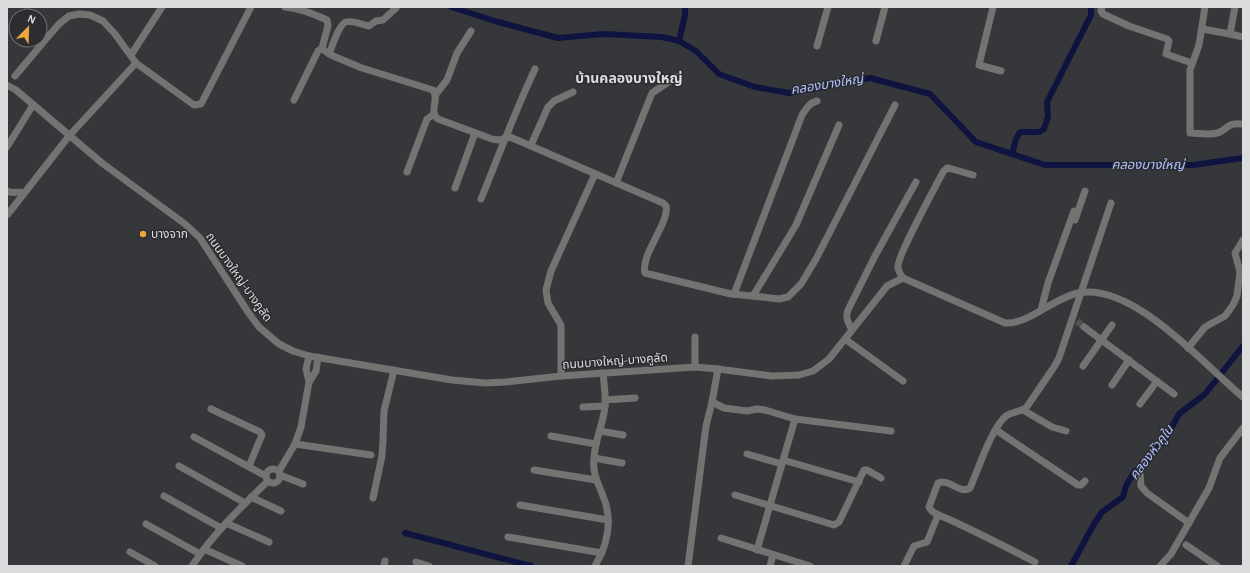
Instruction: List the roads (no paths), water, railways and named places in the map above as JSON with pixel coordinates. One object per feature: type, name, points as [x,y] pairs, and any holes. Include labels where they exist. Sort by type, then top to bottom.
[{"type":"street","points":[[131,55],[162,7]]},
{"type":"street","points":[[10,81],[59,24],[72,14],[90,15],[104,21],[136,63],[194,105],[201,104],[251,7]]},
{"type":"street","points":[[285,7],[312,13],[327,20],[328,26],[322,48],[318,51],[294,100]]},
{"type":"street","points":[[817,46],[828,7]]},
{"type":"street","points":[[876,41],[885,7]]},
{"type":"street","points":[[993,7],[979,65],[1001,71]]},
{"type":"street","points":[[1102,7],[1101,11],[1103,14],[1129,26],[1167,39],[1169,41],[1166,54],[1192,63]]},
{"type":"street","points":[[1205,7],[1199,45],[1192,63],[1189,79],[1190,133],[1215,134],[1230,125],[1243,124]]},
{"type":"street","points":[[1230,34],[1235,7]]},
{"type":"street","points":[[329,54],[339,31],[345,22],[369,26],[374,22],[383,20],[396,8]]},
{"type":"street","points":[[1202,29],[1243,37]]},
{"type":"street","points":[[471,32],[457,53],[447,80],[436,94],[434,114],[438,119],[492,139],[499,140],[510,137],[663,203],[666,206],[667,214],[652,246],[645,267],[646,273],[734,294],[779,299],[788,298],[801,284],[816,259],[895,105]]},
{"type":"street","points":[[322,48],[329,54],[362,68],[431,89],[436,94]]},
{"type":"street","points":[[8,214],[69,136],[136,63]]},
{"type":"street","points":[[481,199],[521,98],[535,68]]},
{"type":"street","points":[[616,183],[652,92],[676,76]]},
{"type":"street","name":"ถนนบางใหญ่-บางคูลัด","points":[[10,81],[16,90],[102,163],[185,224],[200,238],[248,312],[260,327],[279,344],[293,351],[309,356],[452,380],[485,383],[661,368],[695,367],[772,376],[799,375],[808,373],[818,368],[829,359],[887,286],[903,278]]},
{"type":"street","points":[[530,145],[548,107],[554,101],[573,92]]},
{"type":"street","points":[[734,294],[802,115],[806,107],[812,102],[817,101]]},
{"type":"street","points":[[7,147],[33,105]]},
{"type":"street","points":[[407,172],[427,119],[434,114]]},
{"type":"street","points":[[753,296],[796,225],[839,125]]},
{"type":"street","points":[[455,188],[475,133]]},
{"type":"street","points":[[972,175],[947,168],[943,172],[905,248],[898,266],[899,272],[903,278],[1005,323],[1017,322],[1072,294],[1081,292],[1105,294],[1132,304],[1173,334],[1243,397]]},
{"type":"street","points":[[562,376],[561,325],[548,303],[546,290],[550,271],[595,174]]},
{"type":"street","points":[[852,330],[846,316],[848,310],[875,256],[916,182]]},
{"type":"street","points":[[7,191],[11,193],[24,193]]},
{"type":"street","points":[[1056,262],[1061,262],[1085,191]]},
{"type":"street","points":[[1035,562],[976,532],[938,515],[930,510],[929,507],[938,483],[946,482],[962,490],[967,490],[970,488],[996,430],[1004,417],[1026,408],[1054,367],[1074,320],[1081,292],[1111,203]]},
{"type":"street","points":[[1041,310],[1048,283],[1074,211]]},
{"type":"street","points":[[1188,348],[1205,327],[1225,316],[1231,309],[1237,296],[1240,272],[1235,253],[1243,240]]},
{"type":"street","points":[[1083,366],[1112,325]]},
{"type":"street","points":[[1084,327],[1174,394]]},
{"type":"street","points":[[695,337],[695,367]]},
{"type":"street","points":[[845,339],[903,381]]},
{"type":"street","points":[[309,356],[306,369],[309,382]]},
{"type":"street","points":[[194,437],[249,466],[262,474],[271,483],[276,482],[280,478],[279,473],[295,444],[309,382],[316,371],[318,357]]},
{"type":"street","points":[[1112,385],[1130,360]]},
{"type":"street","points":[[688,566],[706,426],[718,369]]},
{"type":"street","points":[[373,498],[383,446],[384,411],[394,370]]},
{"type":"street","points":[[595,566],[602,553],[608,535],[608,520],[604,497],[594,472],[596,444],[605,403],[603,373]]},
{"type":"street","points":[[1140,404],[1157,381]]},
{"type":"street","points":[[583,407],[635,398]]},
{"type":"street","points":[[712,402],[724,408],[747,411],[757,409],[765,410],[795,419],[891,432]]},
{"type":"street","points":[[211,409],[260,432],[262,435],[249,466]]},
{"type":"street","points":[[1023,410],[1052,427],[1066,431]]},
{"type":"street","points":[[757,550],[795,419]]},
{"type":"street","points":[[1160,566],[1171,554],[1212,482],[1220,458],[1243,428]]},
{"type":"street","points":[[996,430],[1078,485],[1081,485],[1085,481]]},
{"type":"street","points":[[600,431],[623,435]]},
{"type":"street","points":[[551,436],[596,444]]},
{"type":"street","points":[[295,444],[371,455]]},
{"type":"street","points":[[747,454],[859,482]]},
{"type":"street","points":[[594,458],[622,463]]},
{"type":"street","points":[[179,466],[245,503]]},
{"type":"street","points":[[192,566],[224,525],[267,478],[267,471],[272,468],[302,484]]},
{"type":"street","points":[[735,495],[834,525],[839,522],[866,469],[882,478]]},
{"type":"street","points":[[534,470],[596,480]]},
{"type":"street","points":[[1140,473],[1141,486],[1147,493],[1189,523]]},
{"type":"street","points":[[164,496],[224,525],[269,542]]},
{"type":"street","points":[[251,497],[281,511]]},
{"type":"street","points":[[520,505],[608,520]]},
{"type":"street","points":[[904,566],[914,546],[926,542],[938,515]]},
{"type":"street","points":[[146,524],[202,552],[242,566]]},
{"type":"street","points":[[508,537],[602,553]]},
{"type":"street","points":[[721,538],[810,566]]},
{"type":"street","points":[[1186,545],[1217,566]]},
{"type":"street","points":[[130,552],[155,566]]},
{"type":"street","points":[[770,566],[773,555]]},
{"type":"street","points":[[416,562],[429,566]]},
{"type":"waterway","name":"คลองบางใหญ่","points":[[451,7],[498,22],[558,38],[603,34],[662,37],[679,41],[696,51],[719,74],[755,87],[789,93],[870,78],[930,94],[976,142],[1045,165],[1193,165],[1243,158]]},
{"type":"waterway","points":[[679,41],[685,15],[685,7]]},
{"type":"waterway","points":[[1012,154],[1016,139],[1020,132],[1039,132],[1044,129],[1048,117],[1047,102],[1091,15],[1091,7]]},
{"type":"waterway","name":"คลองหัวคูใน","points":[[1071,566],[1102,512],[1123,497],[1126,486],[1134,472],[1146,462],[1166,438],[1179,414],[1205,394],[1243,346]]},
{"type":"waterway","points":[[405,533],[531,566]]},
{"type":"tunnel","points":[[1077,321],[1084,327]]},
{"type":"place","name":"บางจาก","points":[[143,234]]},
{"type":"district","name":"บ้านคลองบางใหญ่","points":[[629,79]]}]
